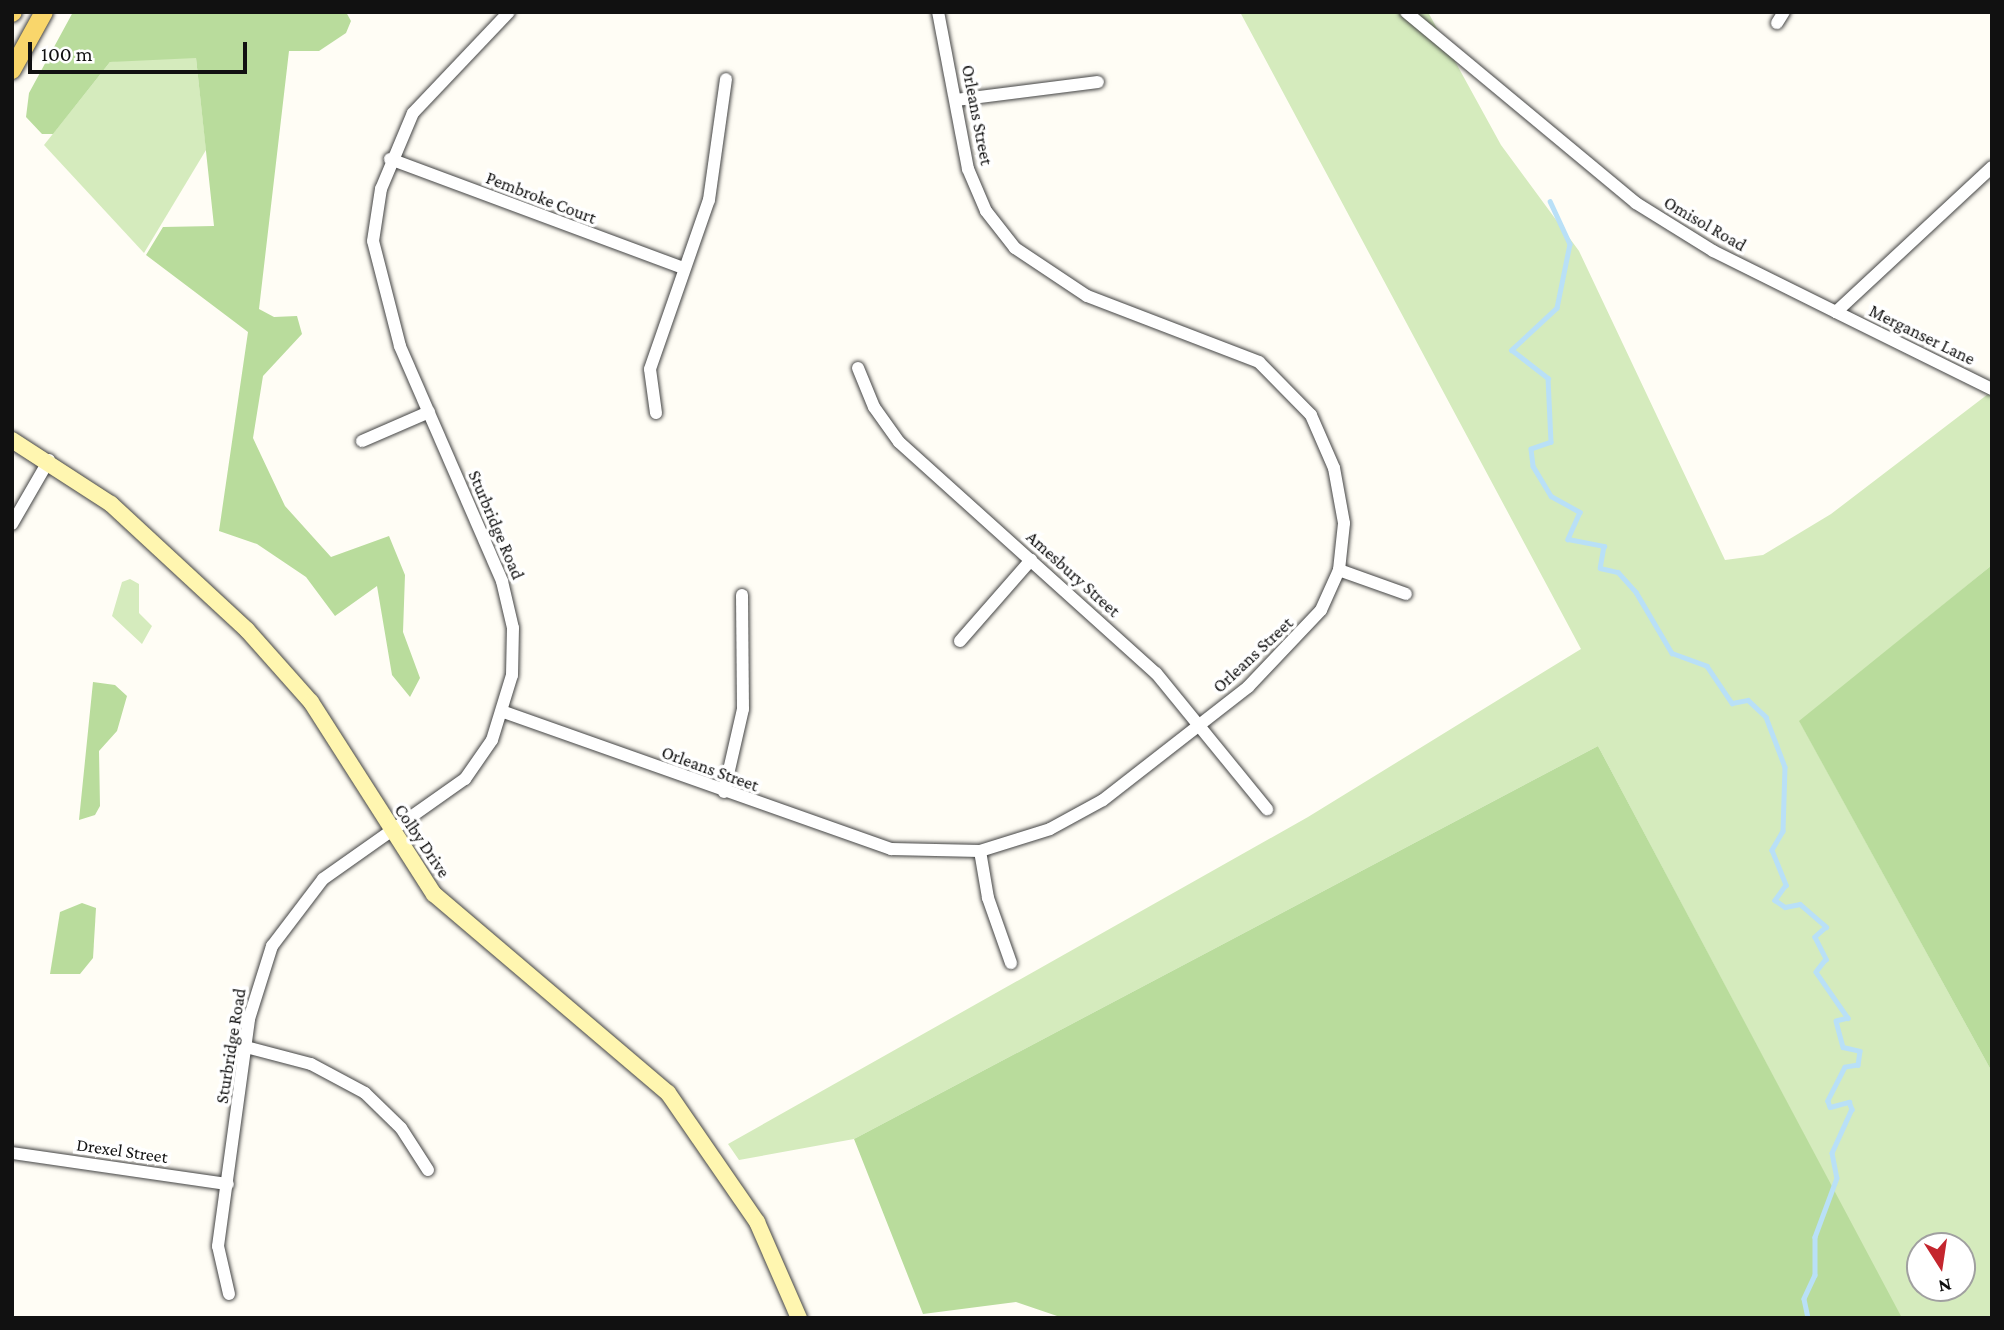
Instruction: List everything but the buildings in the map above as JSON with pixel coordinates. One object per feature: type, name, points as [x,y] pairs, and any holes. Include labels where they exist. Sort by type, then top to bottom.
[{"type":"main road","points":[[12,70],[44,12]]},
{"type":"street","name":"Sturbridge Road","points":[[229,1294],[218,1247],[246,1047],[256,990],[288,920],[339,865],[465,779],[504,712],[514,649],[508,602],[429,412],[379,277],[374,229],[390,159],[434,84],[509,12]]},
{"type":"street","name":"Orleans Street","points":[[504,712],[891,849],[980,851],[1080,814],[1200,725],[1307,631],[1339,570],[1344,523],[1335,468],[1296,395],[1259,362],[1087,296],[1015,248],[975,188],[938,12]]},
{"type":"street","name":"Omisol Road","points":[[1406,12],[1636,203],[1713,251],[1836,312]]},
{"type":"street","points":[[656,414],[650,369],[681,267],[718,165],[726,79]]},
{"type":"street","points":[[956,100],[1098,82]]},
{"type":"street","name":"Pembroke Court","points":[[390,159],[681,267]]},
{"type":"street","points":[[1836,312],[1992,167]]},
{"type":"street","name":"Merganser Lane","points":[[1836,312],[1992,389]]},
{"type":"street","name":"Amesbury Street","points":[[858,368],[874,407],[900,442],[1156,673],[1268,809]]},
{"type":"street","points":[[362,442],[429,412]]},
{"type":"street","name":"Colby Drive","points":[[12,440],[49,460],[147,534],[282,667],[324,722],[391,832],[434,894],[620,1046],[677,1103],[772,1246],[799,1318]]},
{"type":"street","points":[[12,524],[49,460]]},
{"type":"street","points":[[960,641],[1031,560]]},
{"type":"street","points":[[1339,570],[1406,594]]},
{"type":"street","points":[[724,792],[743,709],[742,595]]},
{"type":"street","points":[[980,851],[1011,963]]},
{"type":"street","points":[[246,1047],[311,1064],[365,1093],[401,1128],[428,1170]]},
{"type":"street","name":"Drexel Street","points":[[12,1153],[228,1184]]},
{"type":"green space","points":[[73,12],[346,12],[351,21],[346,33],[319,51],[289,51],[259,309],[274,317],[297,316],[302,334],[263,376],[253,438],[285,506],[331,557],[389,536],[405,575],[403,632],[420,678],[410,697],[392,675],[377,586],[335,616],[306,577],[257,544],[219,531],[248,332],[146,255],[163,227],[214,226],[196,58],[110,62],[53,134],[42,134],[26,117],[29,93]]},
{"type":"green space","points":[[1240,12],[1428,12],[1501,145],[1579,251],[1725,560],[1763,555],[1831,514],[1992,391],[1992,565],[1800,722],[1992,1072],[1992,1318],[1901,1318],[1598,746],[854,1139],[739,1160],[728,1144],[1308,817],[1581,649]]},
{"type":"green space","points":[[150,56],[196,58],[206,150],[144,253],[44,145],[110,62]]},
{"type":"green space","points":[[1992,565],[1992,1072],[1799,721]]},
{"type":"green space","points":[[130,579],[139,584],[139,613],[152,626],[142,644],[112,616],[122,582]]},
{"type":"green space","points":[[93,682],[115,685],[127,696],[117,731],[99,751],[100,806],[95,815],[79,820]]},
{"type":"green space","points":[[1598,746],[1902,1318],[1063,1318],[1016,1302],[923,1314],[854,1139]]},
{"type":"green space","points":[[82,903],[96,908],[93,958],[80,974],[50,974],[60,912]]},
{"type":"waterway","points":[[1550,201],[1570,244],[1557,308],[1512,350],[1548,378],[1551,442],[1531,449],[1533,466],[1551,496],[1580,512],[1568,539],[1604,546],[1600,568],[1618,572],[1636,592],[1672,653],[1707,666],[1732,703],[1748,700],[1766,717],[1785,767],[1783,831],[1772,850],[1786,885],[1775,900],[1785,907],[1800,904],[1826,927],[1815,937],[1826,959],[1816,972],[1848,1018],[1836,1021],[1843,1047],[1860,1051],[1858,1065],[1845,1067],[1828,1101],[1830,1107],[1849,1102],[1852,1109],[1832,1153],[1837,1178],[1815,1237],[1815,1275],[1804,1299],[1808,1318]]}]
